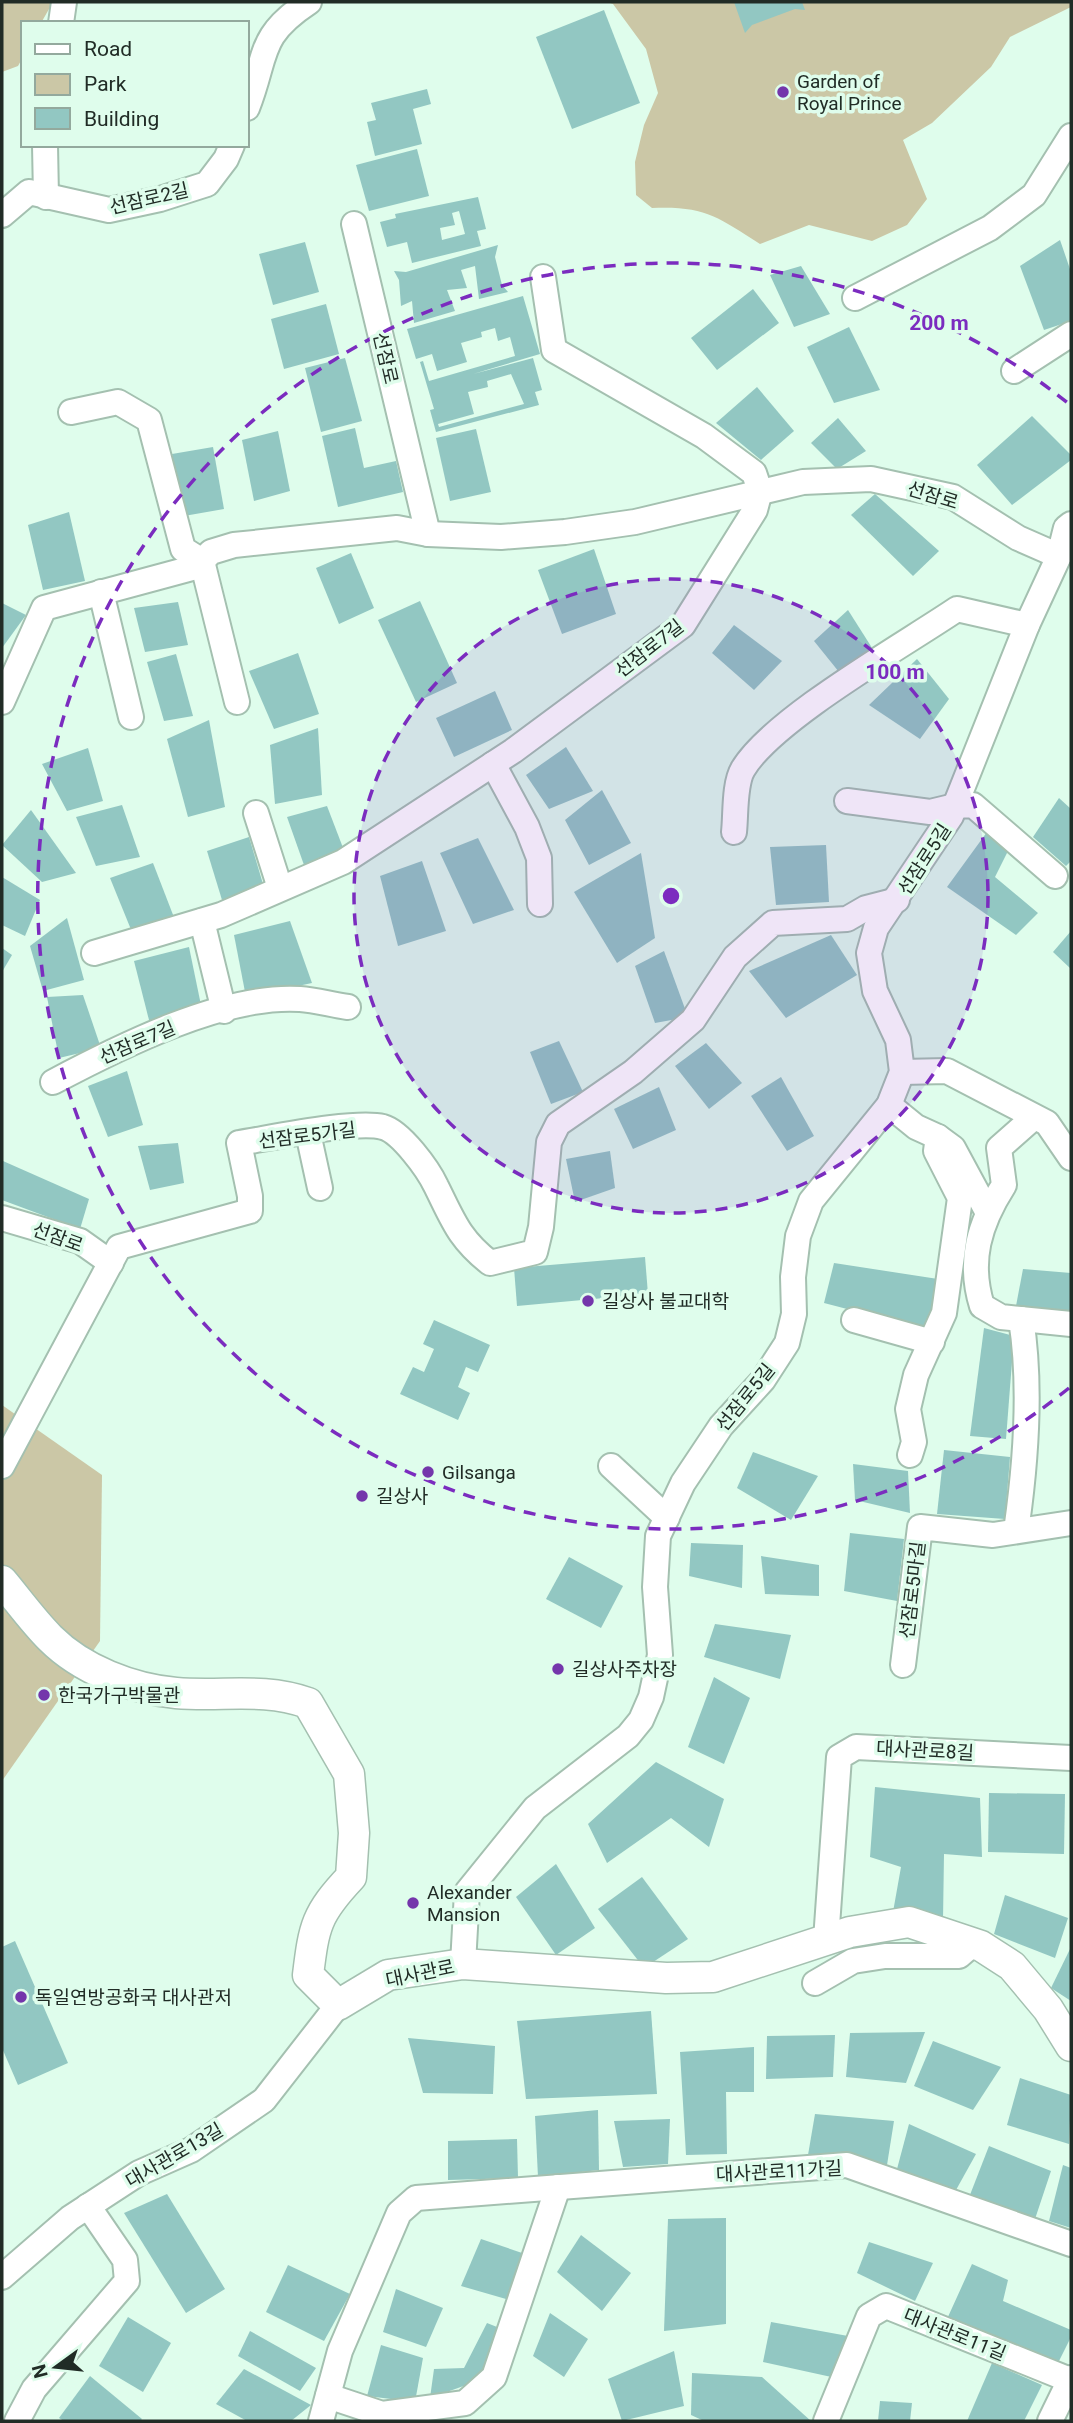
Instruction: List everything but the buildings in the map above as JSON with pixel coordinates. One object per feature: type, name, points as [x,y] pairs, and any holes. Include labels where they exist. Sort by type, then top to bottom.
[{"type":"main road","points":[[2,1581],[51,1639],[83,1662],[116,1679],[174,1693],[280,1693],[308,1703],[349,1773],[354,1833],[351,1877],[328,1900],[314,1928],[308,1975],[338,2005]]},
{"type":"main road","name":"대사관로","points":[[338,2005],[388,1975],[463,1964],[666,1978],[713,1977],[849,1932],[909,1922],[974,1943],[1021,1975],[1048,2009],[1071,2046]]},
{"type":"street","points":[[61,21],[64,2]]},
{"type":"street","points":[[248,105],[266,42],[287,17],[309,2]]},
{"type":"street","points":[[855,298],[990,228],[1034,195],[1071,136]]},
{"type":"street","points":[[44,147],[46,197]]},
{"type":"street","name":"선잠로2길","points":[[2,215],[29,192],[109,210],[160,199],[206,184],[226,159],[231,147]]},
{"type":"street","name":"선잠로","points":[[354,224],[428,534]]},
{"type":"street","points":[[542,277],[554,350],[704,436],[754,473],[760,491]]},
{"type":"street","points":[[1014,371],[1071,334]]},
{"type":"street","points":[[71,412],[118,402],[149,420],[183,549],[202,561],[237,702]]},
{"type":"street","name":"선잠로","points":[[2,702],[8,669],[44,608],[196,567],[211,552],[234,545],[397,528],[428,534],[501,537],[565,532],[635,522],[803,482],[871,479],[953,497],[1018,538],[1059,556]]},
{"type":"street","name":"선잠로7길","points":[[94,953],[202,920],[342,862],[493,764],[683,625],[755,510],[760,491]]},
{"type":"street","points":[[1059,556],[1066,528],[1071,524]]},
{"type":"street","name":"선잠로5길","points":[[463,1964],[467,1892],[536,1808],[628,1736],[641,1720],[651,1697],[660,1656],[655,1587],[658,1536],[683,1483],[720,1426],[763,1380],[787,1343],[794,1314],[793,1278],[799,1236],[811,1201],[889,1105],[902,1072],[898,1040],[875,991],[869,954],[876,928],[897,900],[955,806],[1027,625],[1059,556]]},
{"type":"street","points":[[101,592],[131,717]]},
{"type":"street","points":[[734,832],[742,771],[765,742],[819,702],[957,610],[1027,625]]},
{"type":"street","points":[[493,764],[527,827],[539,858],[540,904]]},
{"type":"street","name":"선잠로5길","points":[[847,801],[930,812],[973,805],[1055,876]]},
{"type":"street","points":[[256,813],[280,888]]},
{"type":"street","name":"선잠로5가길","points":[[2,1466],[119,1247],[250,1210],[250,1196],[239,1143],[308,1133],[384,1127],[408,1146],[431,1175],[467,1245],[490,1264],[535,1252],[541,1227],[549,1142],[558,1124],[634,1072],[693,1020],[735,957],[773,923],[847,919],[866,908],[897,900]]},
{"type":"street","points":[[202,920],[224,1011]]},
{"type":"street","name":"선잠로7길","points":[[53,1082],[145,1036],[264,1000],[300,999],[348,1007]]},
{"type":"street","points":[[902,1072],[947,1071],[1047,1123],[1070,1153]]},
{"type":"street","points":[[889,1105],[916,1127],[938,1137],[953,1148],[987,1212]]},
{"type":"street","points":[[1033,1118],[999,1147],[1004,1185],[987,1212],[977,1242],[974,1281],[982,1306],[1000,1317],[1071,1324]]},
{"type":"street","points":[[308,1133],[320,1188]]},
{"type":"street","points":[[910,1455],[914,1442],[908,1409],[916,1375],[944,1313],[960,1198],[936,1151],[938,1137]]},
{"type":"street","name":"선잠로","points":[[2,1219],[80,1241],[111,1263]]},
{"type":"street","points":[[1016,1531],[1023,1489],[1026,1397],[1025,1345],[1021,1319]]},
{"type":"street","points":[[854,1320],[932,1342]]},
{"type":"street","points":[[611,1466],[667,1518]]},
{"type":"street","name":"선잠로5마길","points":[[903,1665],[920,1527],[993,1535],[1071,1523]]},
{"type":"street","name":"대사관로8길","points":[[826,1940],[839,1757],[856,1747],[1071,1758]]},
{"type":"street","points":[[815,1983],[853,1961],[885,1956],[959,1956],[974,1943]]},
{"type":"street","name":"대사관로13길","points":[[2,2277],[70,2218],[139,2173],[191,2150],[264,2099],[338,2005]]},
{"type":"street","name":"대사관로11가길","points":[[321,2421],[340,2351],[399,2213],[416,2198],[846,2165],[1071,2245]]},
{"type":"street","points":[[328,2396],[382,2414],[465,2403],[494,2377],[558,2187]]},
{"type":"street","points":[[18,2421],[34,2389],[127,2281],[125,2260],[88,2206]]},
{"type":"street","name":"대사관로11길","points":[[825,2421],[869,2316],[886,2306],[1071,2379],[1058,2419]]},
{"type":"green space","points":[[2,2],[53,2],[42,21],[21,21],[21,61],[18,66],[2,72]]},
{"type":"green space","points":[[607,2],[1071,2],[1071,7],[1010,37],[991,67],[932,123],[903,140],[927,199],[907,225],[872,241],[809,225],[760,244],[709,215],[685,209],[652,208],[636,195],[635,162],[644,125],[658,93],[646,49],[613,4]]},
{"type":"green space","points":[[2,1405],[102,1475],[100,1641],[2,1781]]},
{"type":"place","name":"Garden of Royal Prince","points":[[783,92]]},
{"type":"place","name":"길상사 불교대학","points":[[588,1301]]},
{"type":"place","name":"Gilsanga","points":[[428,1472]]},
{"type":"place","name":"길상사","points":[[362,1496]]},
{"type":"place","name":"길상사주차장","points":[[558,1669]]},
{"type":"place","name":"한국가구박물관","points":[[44,1695]]},
{"type":"place","name":"Alexander Mansion","points":[[413,1903]]},
{"type":"place","name":"독일연방공화국 대사관저","points":[[21,1997]]}]
